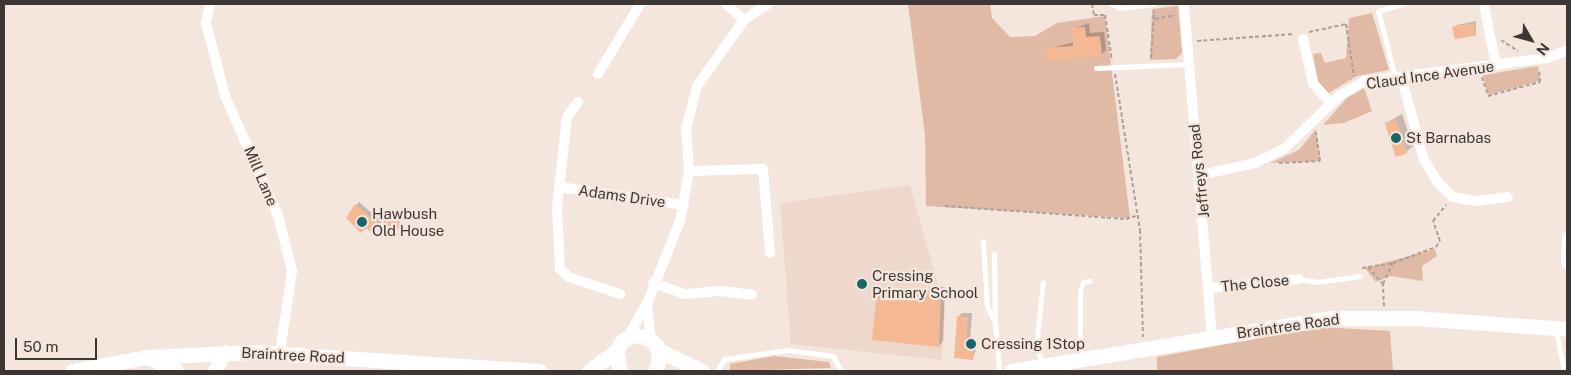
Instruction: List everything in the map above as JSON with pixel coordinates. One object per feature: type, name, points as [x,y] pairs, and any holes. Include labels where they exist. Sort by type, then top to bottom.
[{"type":"main road","name":"Braintree Road","points":[[1010,371],[1080,362],[1314,319],[1385,317],[1561,329]]},
{"type":"main road","points":[[589,371],[616,351],[627,338],[640,335],[702,371]]},
{"type":"main road","points":[[654,371],[655,345]]},
{"type":"main road","points":[[616,351],[620,371]]},
{"type":"main road","name":"Braintree Road","points":[[72,371],[146,357],[226,352],[280,352],[539,371]]},
{"type":"street","name":"Mill Lane","points":[[210,4],[206,23],[225,96],[278,215],[292,271],[280,352]]},
{"type":"street","points":[[598,74],[640,4]]},
{"type":"street","points":[[726,4],[744,20]]},
{"type":"street","points":[[627,338],[647,304],[653,283],[684,205],[688,171],[686,128],[691,101],[703,74],[744,20],[768,4]]},
{"type":"street","points":[[1484,4],[1496,66]]},
{"type":"street","name":"Jeffreys Road","points":[[1184,9],[1211,288],[1212,338]]},
{"type":"street","points":[[1304,39],[1313,83],[1331,104]]},
{"type":"street","name":"Claud Ince Avenue","points":[[1200,175],[1264,159],[1284,149],[1315,122],[1331,104],[1356,86],[1398,77],[1539,60],[1567,50]]},
{"type":"street","points":[[1398,77],[1424,160],[1453,197],[1476,201],[1508,197]]},
{"type":"street","name":"Adams Drive","points":[[578,102],[567,117],[560,187],[560,269],[569,278],[620,294]]},
{"type":"street","points":[[688,171],[763,169],[770,253]]},
{"type":"street","name":"Adams Drive","points":[[560,187],[684,205]]},
{"type":"street","points":[[1566,264],[1567,238]]},
{"type":"street","name":"The Close","points":[[1211,288],[1299,279]]},
{"type":"street","points":[[653,283],[685,294],[721,291],[752,295]]},
{"type":"street","points":[[647,304],[655,345]]},
{"type":"street","points":[[215,371],[226,352]]},
{"type":"street","points":[[146,357],[177,371]]},
{"type":"lane","points":[[1110,4],[1120,8],[1153,4]]},
{"type":"lane","points":[[1398,77],[1378,11],[1402,4]]},
{"type":"lane","points":[[1096,68],[1189,64]]},
{"type":"lane","points":[[983,241],[987,307],[995,322]]},
{"type":"lane","points":[[994,254],[995,322],[999,371]]},
{"type":"lane","points":[[1299,279],[1318,282],[1360,276]]},
{"type":"lane","points":[[1080,362],[1080,292],[1083,282],[1090,281]]},
{"type":"lane","points":[[1042,282],[1036,346],[1043,367]]},
{"type":"lane","points":[[1561,329],[1564,371]]},
{"type":"lane","points":[[717,371],[724,359],[788,350],[833,356],[841,371]]},
{"type":"path","points":[[1092,4],[1094,15],[1105,15],[1136,216],[1144,322],[1142,351]]},
{"type":"path","points":[[1152,65],[1155,18],[1153,4]]},
{"type":"path","points":[[1155,18],[1184,9]]},
{"type":"path","points":[[1187,42],[1301,33],[1346,24],[1356,86]]},
{"type":"path","points":[[1491,40],[1499,38],[1520,53],[1524,62]]},
{"type":"path","points":[[1479,68],[1488,96],[1540,82],[1539,60]]},
{"type":"path","points":[[1264,159],[1270,164],[1320,161],[1315,122]]},
{"type":"path","points":[[1360,268],[1393,263],[1436,247],[1440,242],[1433,221],[1453,197]]},
{"type":"path","points":[[945,206],[1126,219],[1136,216]]},
{"type":"path","points":[[1385,317],[1383,284],[1393,263]]},
{"type":"path","points":[[1368,267],[1383,284]]},
{"type":"shaded area","points":[[908,4],[990,4],[992,18],[1010,37],[1035,36],[1057,23],[1105,16],[1130,218],[926,206],[925,135]]},
{"type":"shaded area","points":[[1178,6],[1182,53],[1176,59],[1150,60],[1152,9]]},
{"type":"shaded area","points":[[1372,13],[1389,70],[1357,76],[1327,94],[1320,91],[1313,54],[1321,53],[1325,63],[1346,58],[1349,18]]},
{"type":"shaded area","points":[[1538,66],[1540,81],[1488,95],[1483,75]]},
{"type":"shaded area","points":[[1364,88],[1372,111],[1344,123],[1323,125],[1347,98]]},
{"type":"shaded area","points":[[1316,129],[1320,161],[1270,163],[1299,150]]},
{"type":"shaded area","name":"Cressing Primary School","points":[[910,185],[945,310],[942,360],[791,344],[780,203]]},
{"type":"shaded area","points":[[1435,249],[1437,256],[1422,266],[1423,281],[1390,276],[1376,282],[1365,268]]},
{"type":"shaded area","points":[[1320,327],[1390,331],[1393,371],[1157,371],[1157,357]]},
{"type":"shaded area","points":[[774,356],[829,362],[831,368],[730,371],[730,364]]},
{"type":"building","points":[[1474,23],[1476,36],[1454,39],[1452,26]]},
{"type":"building","points":[[1085,27],[1086,37],[1100,36],[1102,56],[1047,61],[1046,48],[1073,46],[1072,28]]},
{"type":"building","name":"St Barnabas","points":[[1396,119],[1407,153],[1396,157],[1385,123]]},
{"type":"building","name":"Hawbush Old House","points":[[355,204],[380,225],[371,233],[367,228],[361,233],[346,218]]},
{"type":"building","points":[[397,215],[402,227],[388,233],[383,221]]},
{"type":"building","name":"Cressing Primary School","points":[[924,291],[941,291],[939,347],[872,340],[877,292],[924,295]]},
{"type":"building","points":[[957,317],[968,317],[966,346],[974,347],[973,360],[954,358]]},
{"type":"place","name":"St Barnabas","points":[[1396,138]]},
{"type":"place","name":"Hawbush Old House","points":[[362,222]]},
{"type":"place","name":"Cressing Primary School","points":[[862,284]]},
{"type":"place","name":"Cressing 1Stop","points":[[971,344]]}]
